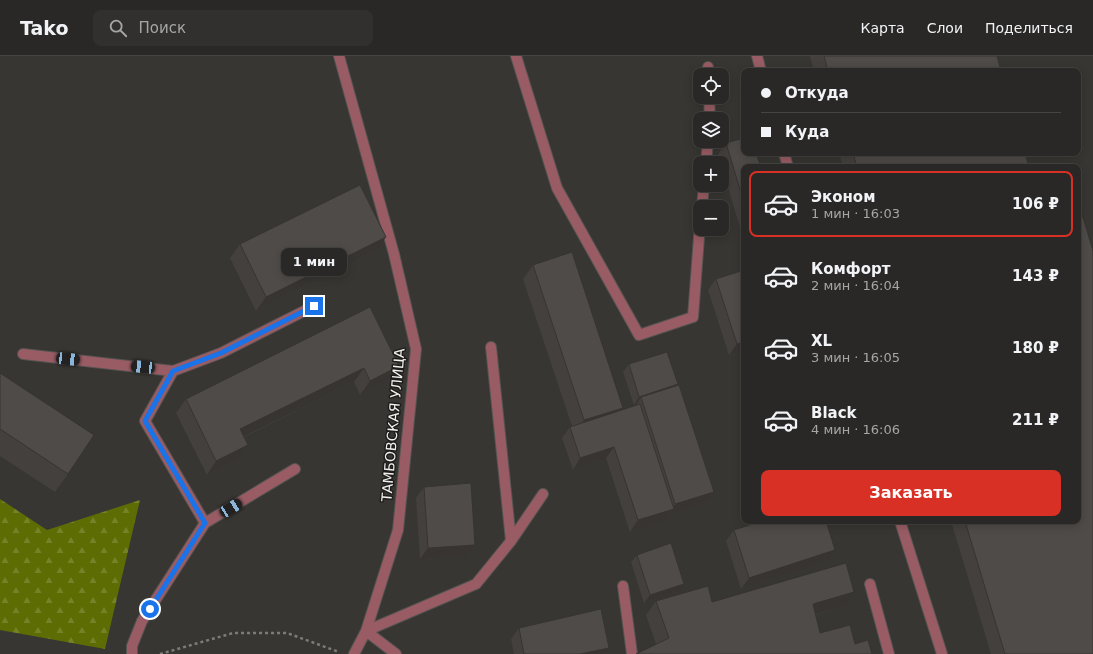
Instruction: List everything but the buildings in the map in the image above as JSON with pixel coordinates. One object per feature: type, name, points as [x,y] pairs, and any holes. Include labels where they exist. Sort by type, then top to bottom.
[{"type":"street","name":"ТАМБОВСКАЯ УЛИЦА","points":[[339,56],[394,254],[416,349],[398,530],[366,630],[354,654]]},
{"type":"street","points":[[516,56],[557,188],[640,336],[693,317],[699,236]]},
{"type":"street","points":[[757,56],[760,68]]},
{"type":"street","points":[[23,354],[173,371],[221,353],[314,306]]},
{"type":"street","points":[[491,347],[511,541]]},
{"type":"street","points":[[173,371],[145,421],[205,523]]},
{"type":"street","points":[[132,654],[132,646],[142,621],[205,523],[295,469]]},
{"type":"street","points":[[396,654],[366,630],[476,584],[511,541],[543,494]]},
{"type":"street","points":[[901,524],[942,654]]},
{"type":"street","points":[[870,584],[888,654]]},
{"type":"street","points":[[623,586],[632,654]]},
{"type":"path","points":[[160,654],[233,633],[287,633],[343,654]]},
{"type":"green space","points":[[0,499],[47,530],[140,500],[105,649],[0,630]]},
{"type":"route","points":[[150,609],[205,523],[145,421],[152,408],[173,371],[221,353],[314,306]]}]
